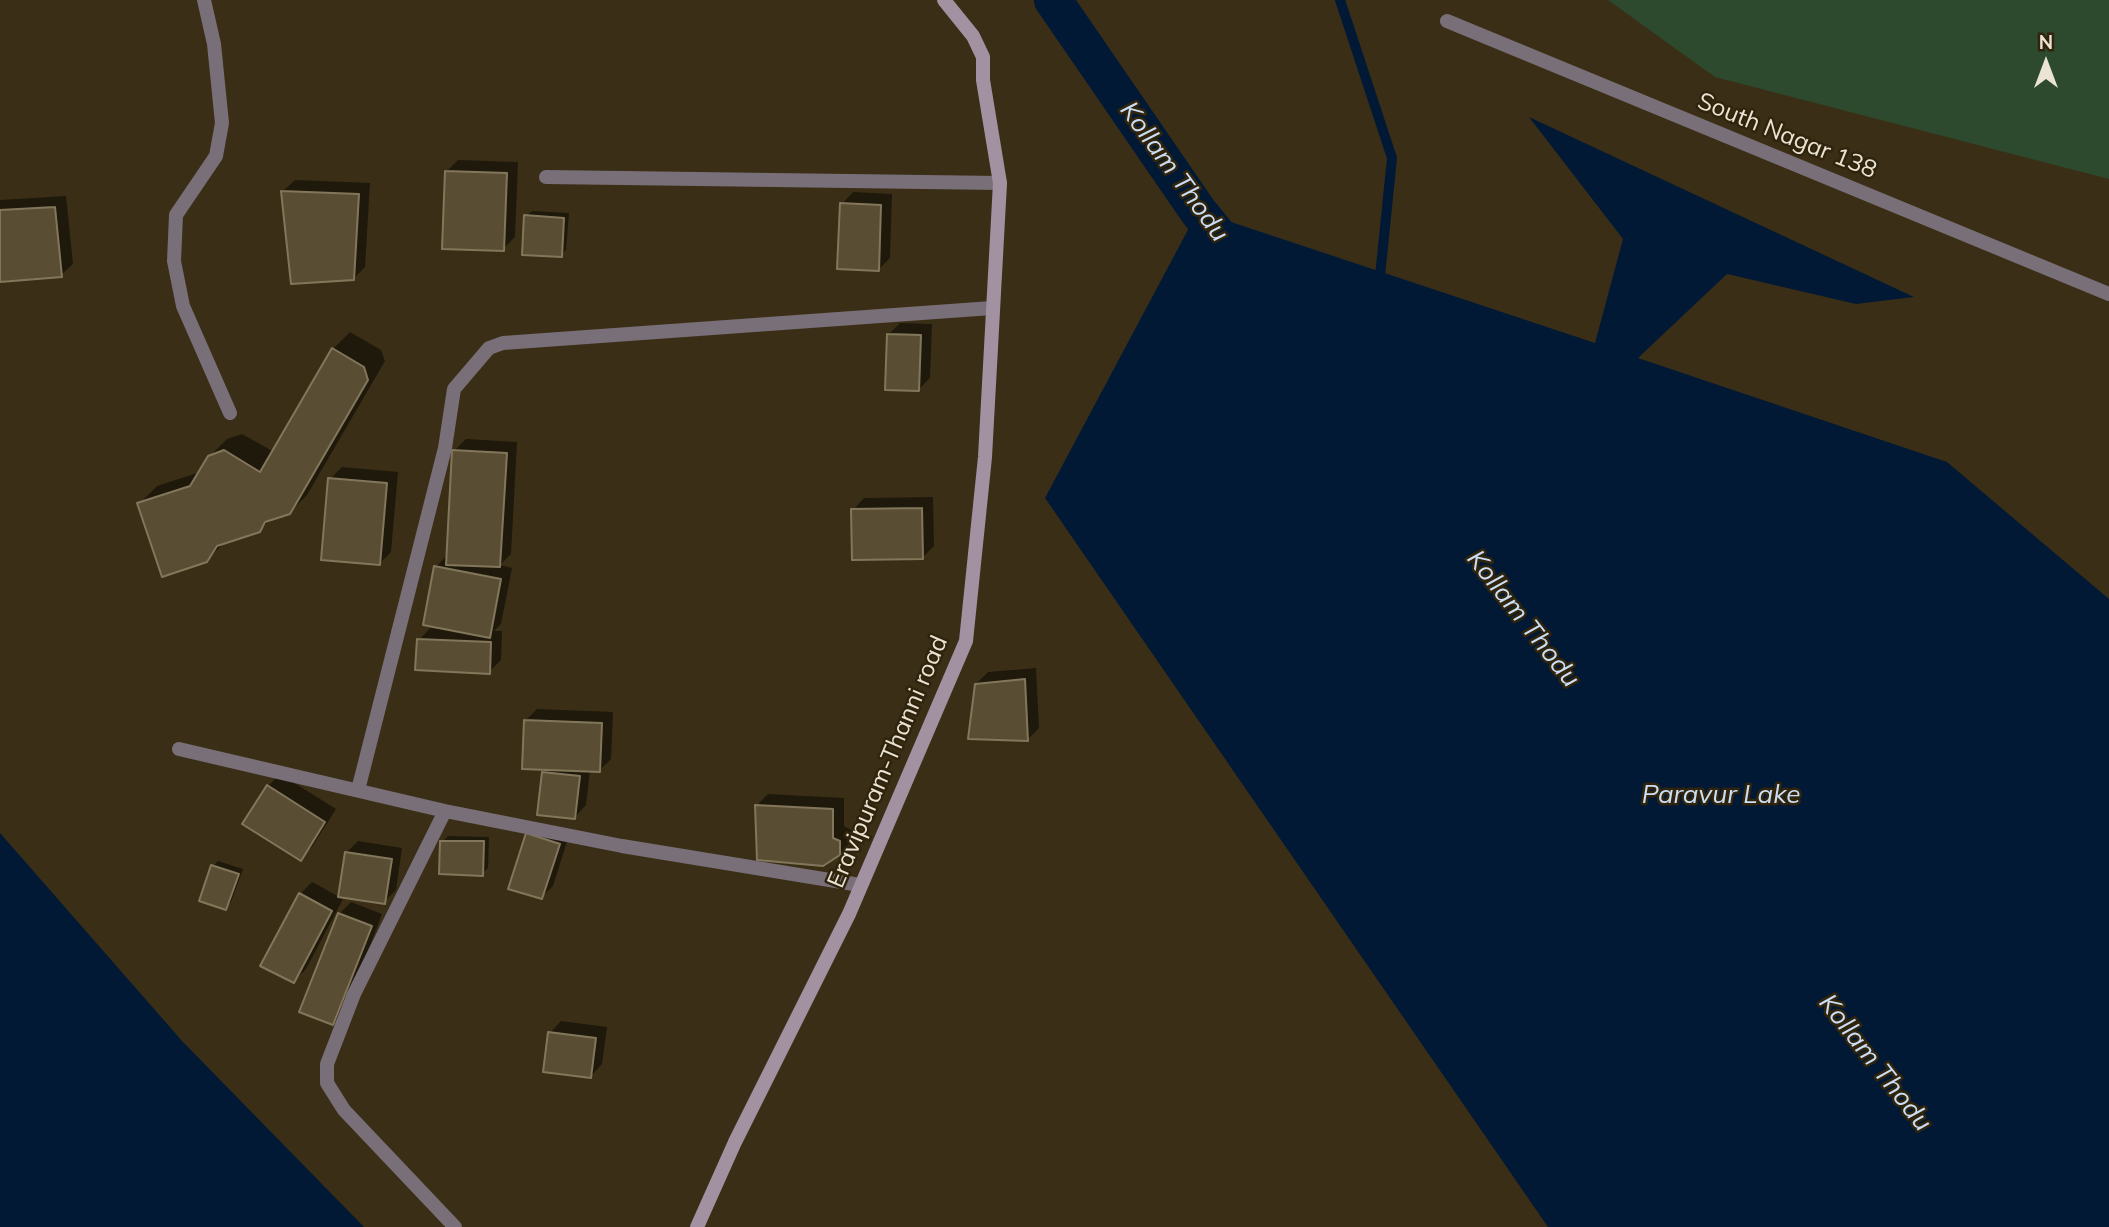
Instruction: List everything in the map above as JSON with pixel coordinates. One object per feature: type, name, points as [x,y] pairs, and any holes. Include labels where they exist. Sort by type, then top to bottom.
[{"type":"main road","name":"Eravipuram-Thanni road","points":[[697,1227],[860,885],[966,641],[985,457],[992,308],[999,248],[1000,183],[983,57],[973,36],[944,0]]},
{"type":"street","points":[[204,0],[214,44],[222,123],[216,156],[176,215],[174,261],[183,306],[230,413]]},
{"type":"street","name":"South Nagar 138","points":[[1447,21],[2109,294]]},
{"type":"street","points":[[546,177],[1000,183]]},
{"type":"street","points":[[358,790],[445,448],[454,389],[489,348],[503,344],[992,308]]},
{"type":"street","points":[[179,749],[445,811],[622,846],[860,885]]},
{"type":"street","points":[[445,811],[354,994],[327,1064],[327,1083],[344,1110],[455,1227]]},
{"type":"green space","points":[[1608,0],[2109,0],[2109,179],[1715,77]]},
{"type":"water","name":"Paravur Lake","points":[[1529,117],[1914,297],[1856,304],[1727,274],[1638,358],[1947,462],[2109,599],[2109,1227],[1548,1227],[1045,498],[1198,211],[1595,343],[1623,239]]},
{"type":"water","points":[[0,833],[183,1042],[364,1227],[0,1227]]},
{"type":"building","points":[[445,171],[507,173],[504,251],[442,249]]},
{"type":"building","points":[[281,191],[359,194],[354,280],[291,284]]},
{"type":"building","points":[[840,203],[881,205],[879,271],[837,269]]},
{"type":"building","points":[[55,207],[62,277],[0,282],[0,210]]},
{"type":"building","points":[[524,215],[564,218],[562,257],[522,255]]},
{"type":"building","points":[[887,334],[921,335],[919,391],[885,390]]},
{"type":"building","points":[[332,348],[364,367],[368,380],[290,514],[265,522],[260,532],[217,546],[207,562],[162,577],[137,503],[190,486],[208,456],[224,450],[260,472]]},
{"type":"building","points":[[452,450],[507,453],[500,567],[446,565]]},
{"type":"building","points":[[328,478],[387,483],[380,565],[321,560]]},
{"type":"building","points":[[922,508],[923,559],[852,560],[851,509]]},
{"type":"building","points":[[434,566],[501,579],[490,638],[423,625]]},
{"type":"building","points":[[417,639],[491,642],[490,674],[415,670]]},
{"type":"building","points":[[1025,679],[1028,741],[968,739],[975,684]]},
{"type":"building","points":[[524,720],[602,723],[600,772],[522,769]]},
{"type":"building","points":[[542,772],[580,776],[575,819],[537,815]]},
{"type":"building","points":[[267,785],[325,822],[301,861],[242,824]]},
{"type":"building","points":[[755,805],[833,809],[833,838],[840,841],[840,855],[823,866],[757,860]]},
{"type":"building","points":[[526,833],[560,844],[542,899],[508,889]]},
{"type":"building","points":[[440,841],[484,841],[483,876],[439,874]]},
{"type":"building","points":[[345,852],[392,859],[385,904],[338,897]]},
{"type":"building","points":[[211,865],[239,874],[226,910],[199,901]]},
{"type":"building","points":[[299,893],[332,911],[294,983],[260,966]]},
{"type":"building","points":[[338,913],[372,926],[333,1025],[299,1012]]},
{"type":"building","points":[[548,1032],[596,1038],[591,1078],[543,1072]]},
{"type":"waterway","name":"Kollam Thodu","points":[[1053,0],[1198,211],[1232,253]]},
{"type":"waterway","points":[[1340,0],[1392,158],[1379,286]]}]
